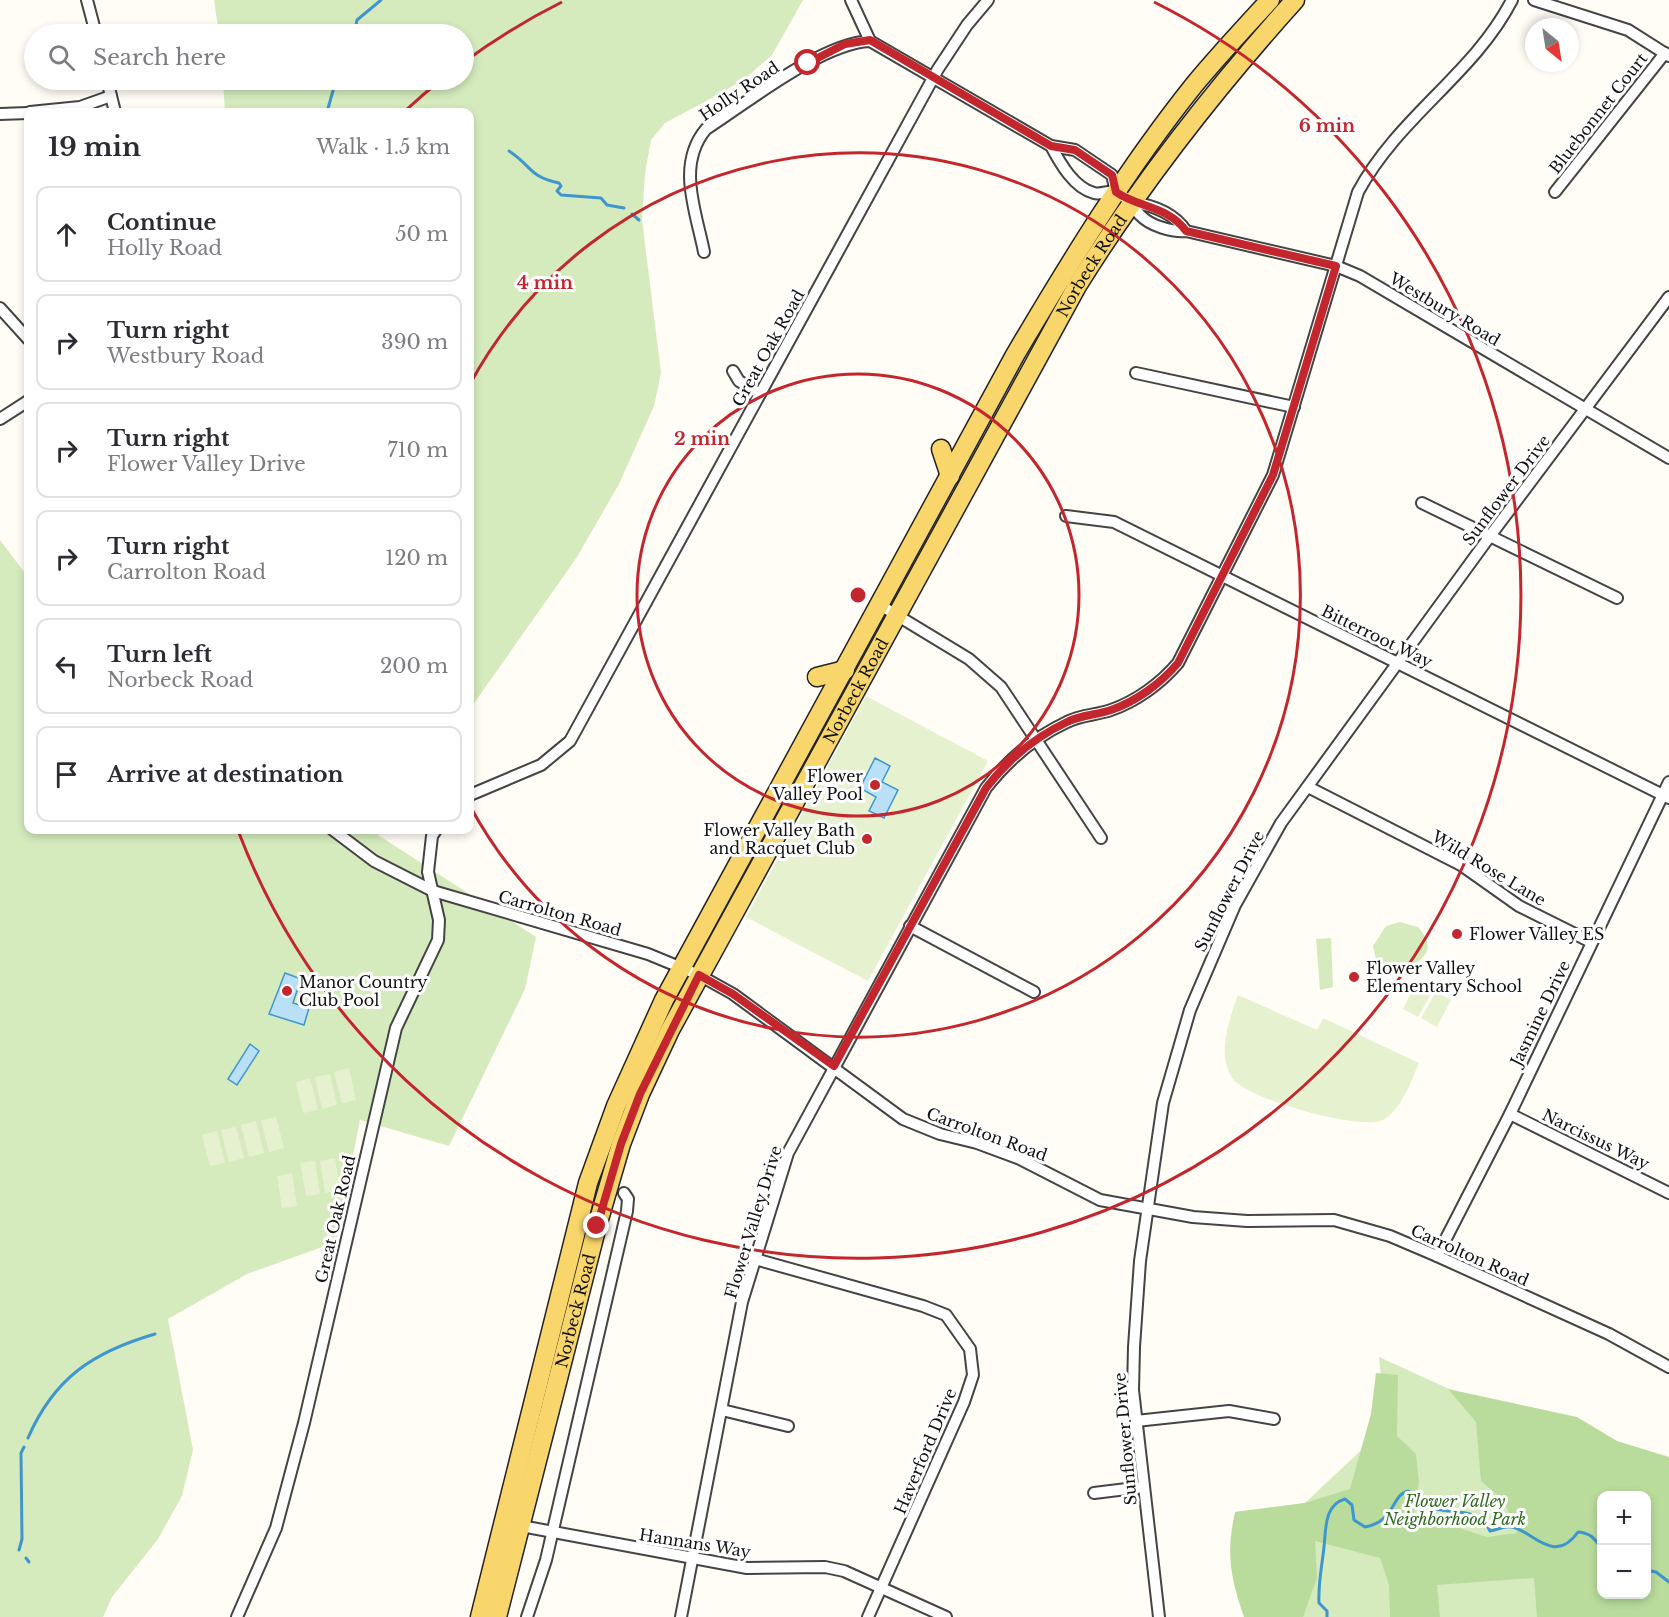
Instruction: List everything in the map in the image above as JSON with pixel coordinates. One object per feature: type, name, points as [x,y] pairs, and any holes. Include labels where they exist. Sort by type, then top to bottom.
[{"type":"main road","name":"Norbeck Road","points":[[498,1617],[513,1525],[564,1276],[588,1183],[616,1106],[690,972],[898,614],[1124,197],[1195,85],[1270,0]]},
{"type":"main road","name":"Norbeck Road","points":[[480,1617],[513,1525],[621,1144],[690,972],[845,670],[1015,355],[1069,264],[1124,197],[1177,139],[1241,60],[1295,0]]},
{"type":"main road","points":[[941,449],[950,476]]},
{"type":"main road","points":[[817,677],[845,670]]},
{"type":"main road","points":[[555,1258],[564,1276]]},
{"type":"street","points":[[87,0],[93,24]]},
{"type":"street","points":[[851,0],[870,40]]},
{"type":"street","name":"Great Oak Road","points":[[474,793],[541,765],[570,741],[935,78],[967,25],[988,0]]},
{"type":"street","name":"Flower Valley Drive","points":[[681,1617],[732,1349],[755,1259],[788,1153],[986,788],[1008,762],[1037,740],[1068,721],[1112,710],[1130,702],[1165,679],[1190,643],[1273,475],[1358,192],[1373,163],[1393,138],[1489,38],[1512,0]]},
{"type":"street","points":[[1534,0],[1628,30],[1667,55]]},
{"type":"street","name":"Westbury Road","points":[[870,40],[1051,146],[1075,150],[1112,175],[1124,197],[1140,217],[1173,232],[1186,231],[1336,266],[1360,276],[1669,458]]},
{"type":"street","name":"Holly Road","points":[[704,252],[689,179],[690,156],[696,141],[706,129],[808,63],[845,44],[870,40]]},
{"type":"street","name":"Bluebonnet Court","points":[[1555,192],[1667,55]]},
{"type":"street","points":[[110,90],[114,108]]},
{"type":"street","points":[[72,108],[111,96]]},
{"type":"street","points":[[0,114],[24,113]]},
{"type":"street","name":"Westbury Road","points":[[1051,146],[1067,172],[1082,187],[1094,193],[1124,197]]},
{"type":"street","name":"Sunflower Drive","points":[[1160,1617],[1133,1390],[1134,1347],[1147,1208],[1163,1103],[1190,1010],[1254,868],[1281,823],[1397,662],[1669,297]]},
{"type":"street","points":[[0,308],[24,335]]},
{"type":"street","points":[[733,371],[740,381],[760,394]]},
{"type":"street","points":[[1136,373],[1294,407]]},
{"type":"street","points":[[0,419],[24,404]]},
{"type":"street","points":[[1422,503],[1617,598]]},
{"type":"street","name":"Bitterroot Way","points":[[1066,516],[1114,522],[1666,796]]},
{"type":"street","points":[[880,605],[969,658],[1001,687],[1101,838]]},
{"type":"street","name":"Jasmine Drive","points":[[1437,1256],[1510,1114],[1591,942],[1666,796],[1669,782]]},
{"type":"street","name":"Wild Rose Lane","points":[[1308,787],[1461,865],[1519,906],[1591,942]]},
{"type":"street","name":"Carrolton Road","points":[[338,834],[374,861],[433,891],[648,954],[690,972],[733,994],[834,1066],[903,1119],[940,1134],[977,1143],[1020,1159],[1100,1200],[1193,1216],[1246,1221],[1334,1220],[1390,1236],[1609,1334],[1669,1367]]},
{"type":"street","name":"Great Oak Road","points":[[237,1617],[279,1519],[396,1028],[438,939],[440,920],[428,872],[433,834]]},
{"type":"street","points":[[910,926],[1034,992]]},
{"type":"street","name":"Narcissus Way","points":[[1510,1114],[1669,1192]]},
{"type":"street","name":"Norbeck Road","points":[[527,1617],[546,1560],[627,1211],[628,1200],[624,1193]]},
{"type":"street","name":"Haverford Drive","points":[[755,1259],[922,1306],[946,1315],[970,1348],[973,1375],[964,1402],[868,1617]]},
{"type":"street","points":[[722,1410],[788,1426]]},
{"type":"street","points":[[1136,1421],[1229,1410],[1274,1419]]},
{"type":"street","points":[[1094,1493],[1143,1487]]},
{"type":"street","name":"Hannans Way","points":[[513,1525],[747,1568],[825,1567],[844,1571],[946,1617]]},
{"type":"green space","points":[[214,0],[803,0],[772,55],[747,77],[665,123],[651,140],[645,173],[642,220],[661,373],[654,406],[619,484],[577,557],[474,703],[474,108],[225,108],[224,90],[474,90],[474,24],[218,24]]},
{"type":"green space","points":[[0,540],[24,572],[24,834],[379,834],[536,937],[525,989],[449,1146],[360,1120],[336,1242],[247,1274],[168,1319],[193,1450],[182,1496],[158,1539],[112,1597],[103,1617],[0,1617]]},
{"type":"green space","name":"Flower Valley Bath and Racquet Club","points":[[866,696],[988,761],[868,981],[746,917]]},
{"type":"green space","points":[[1400,922],[1418,927],[1428,945],[1427,952],[1416,963],[1390,975],[1377,964],[1373,946],[1386,926]]},
{"type":"green space","points":[[1331,938],[1333,987],[1320,990],[1316,939]]},
{"type":"green space","points":[[1417,982],[1433,990],[1418,1017],[1403,1009]]},
{"type":"green space","points":[[1436,992],[1451,1000],[1437,1027],[1421,1018]]},
{"type":"green space","points":[[1238,995],[1317,1030],[1323,1018],[1419,1063],[1401,1102],[1383,1120],[1352,1121],[1281,1104],[1243,1087],[1233,1079],[1225,1059],[1228,1026]]},
{"type":"green space","points":[[349,1068],[356,1100],[342,1103],[334,1072]]},
{"type":"green space","points":[[330,1074],[337,1105],[322,1109],[315,1077]]},
{"type":"green space","points":[[310,1078],[318,1110],[303,1113],[296,1082]]},
{"type":"green space","points":[[276,1117],[284,1148],[269,1152],[261,1120]]},
{"type":"green space","points":[[256,1121],[264,1153],[249,1157],[241,1125]]},
{"type":"green space","points":[[236,1127],[244,1158],[229,1162],[221,1130]]},
{"type":"green space","points":[[217,1131],[225,1163],[210,1166],[202,1135]]},
{"type":"green space","points":[[335,1158],[340,1191],[325,1193],[320,1161]]},
{"type":"green space","points":[[315,1161],[320,1194],[306,1196],[300,1163]]},
{"type":"green space","points":[[292,1173],[297,1206],[282,1208],[277,1176]]},
{"type":"green space","name":"Flower Valley Neighborhood Park","points":[[1379,1357],[1669,1489],[1669,1617],[1247,1617],[1235,1512],[1305,1503],[1386,1427]]},
{"type":"green space","name":"Flower Valley Neighborhood Park","points":[[1376,1373],[1398,1375],[1397,1436],[1416,1454],[1419,1483],[1414,1513],[1487,1537],[1517,1533],[1504,1501],[1481,1481],[1476,1422],[1448,1389],[1577,1417],[1617,1441],[1669,1457],[1669,1617],[1537,1617],[1534,1578],[1437,1585],[1440,1617],[1390,1617],[1389,1585],[1380,1558],[1315,1541],[1317,1578],[1303,1617],[1244,1617],[1235,1589],[1231,1565],[1230,1553],[1235,1512],[1305,1503],[1350,1489],[1371,1414]]},
{"type":"water","name":"Flower Valley Pool","points":[[875,758],[890,766],[882,782],[898,790],[884,818],[869,811],[876,797],[860,788]]},
{"type":"water","name":"Manor Country Club Pool","points":[[285,973],[301,979],[293,1003],[309,1008],[304,1025],[269,1014]]},
{"type":"water","points":[[250,1044],[259,1051],[237,1085],[228,1079]]},
{"type":"waterway","points":[[356,24],[357,20],[381,0]]},
{"type":"waterway","points":[[328,108],[333,90]]},
{"type":"waterway","points":[[509,151],[542,178],[559,183],[561,186],[557,191],[561,195],[601,198],[607,205],[624,208]]},
{"type":"waterway","points":[[632,214],[639,220]]},
{"type":"waterway","points":[[28,1438],[50,1399],[78,1370],[113,1349],[155,1334]]},
{"type":"waterway","points":[[19,1550],[22,1539],[21,1453],[24,1447]]},
{"type":"waterway","points":[[1327,1617],[1327,1611],[1319,1603],[1327,1518],[1333,1506],[1345,1499],[1352,1505],[1354,1520],[1365,1527],[1375,1524],[1388,1514],[1398,1497],[1408,1491],[1426,1506],[1478,1517],[1490,1531],[1512,1527],[1552,1546],[1561,1546],[1569,1542],[1578,1532],[1592,1537],[1599,1545]]},
{"type":"waterway","points":[[26,1558],[29,1562]]},
{"type":"waterway","points":[[1651,1571],[1669,1582]]},
{"type":"place","name":"Flower Valley Pool","points":[[875,785]]},
{"type":"place","name":"Flower Valley Bath and Racquet Club","points":[[867,839]]},
{"type":"place","name":"Flower Valley ES","points":[[1457,934]]},
{"type":"place","name":"Flower Valley Elementary School","points":[[1354,977]]},
{"type":"place","name":"Manor Country Club Pool","points":[[287,991]]},
{"type":"route","points":[[597,1226],[621,1144],[640,1094],[699,975],[733,994],[834,1066],[986,788],[996,776],[1008,762],[1037,740],[1068,721],[1112,710],[1130,702],[1165,679],[1178,663],[1273,475],[1336,266],[1186,231],[1181,224],[1151,205],[1131,202],[1116,192],[1112,175],[1075,150],[1051,146],[870,40],[845,44],[808,63]]}]
